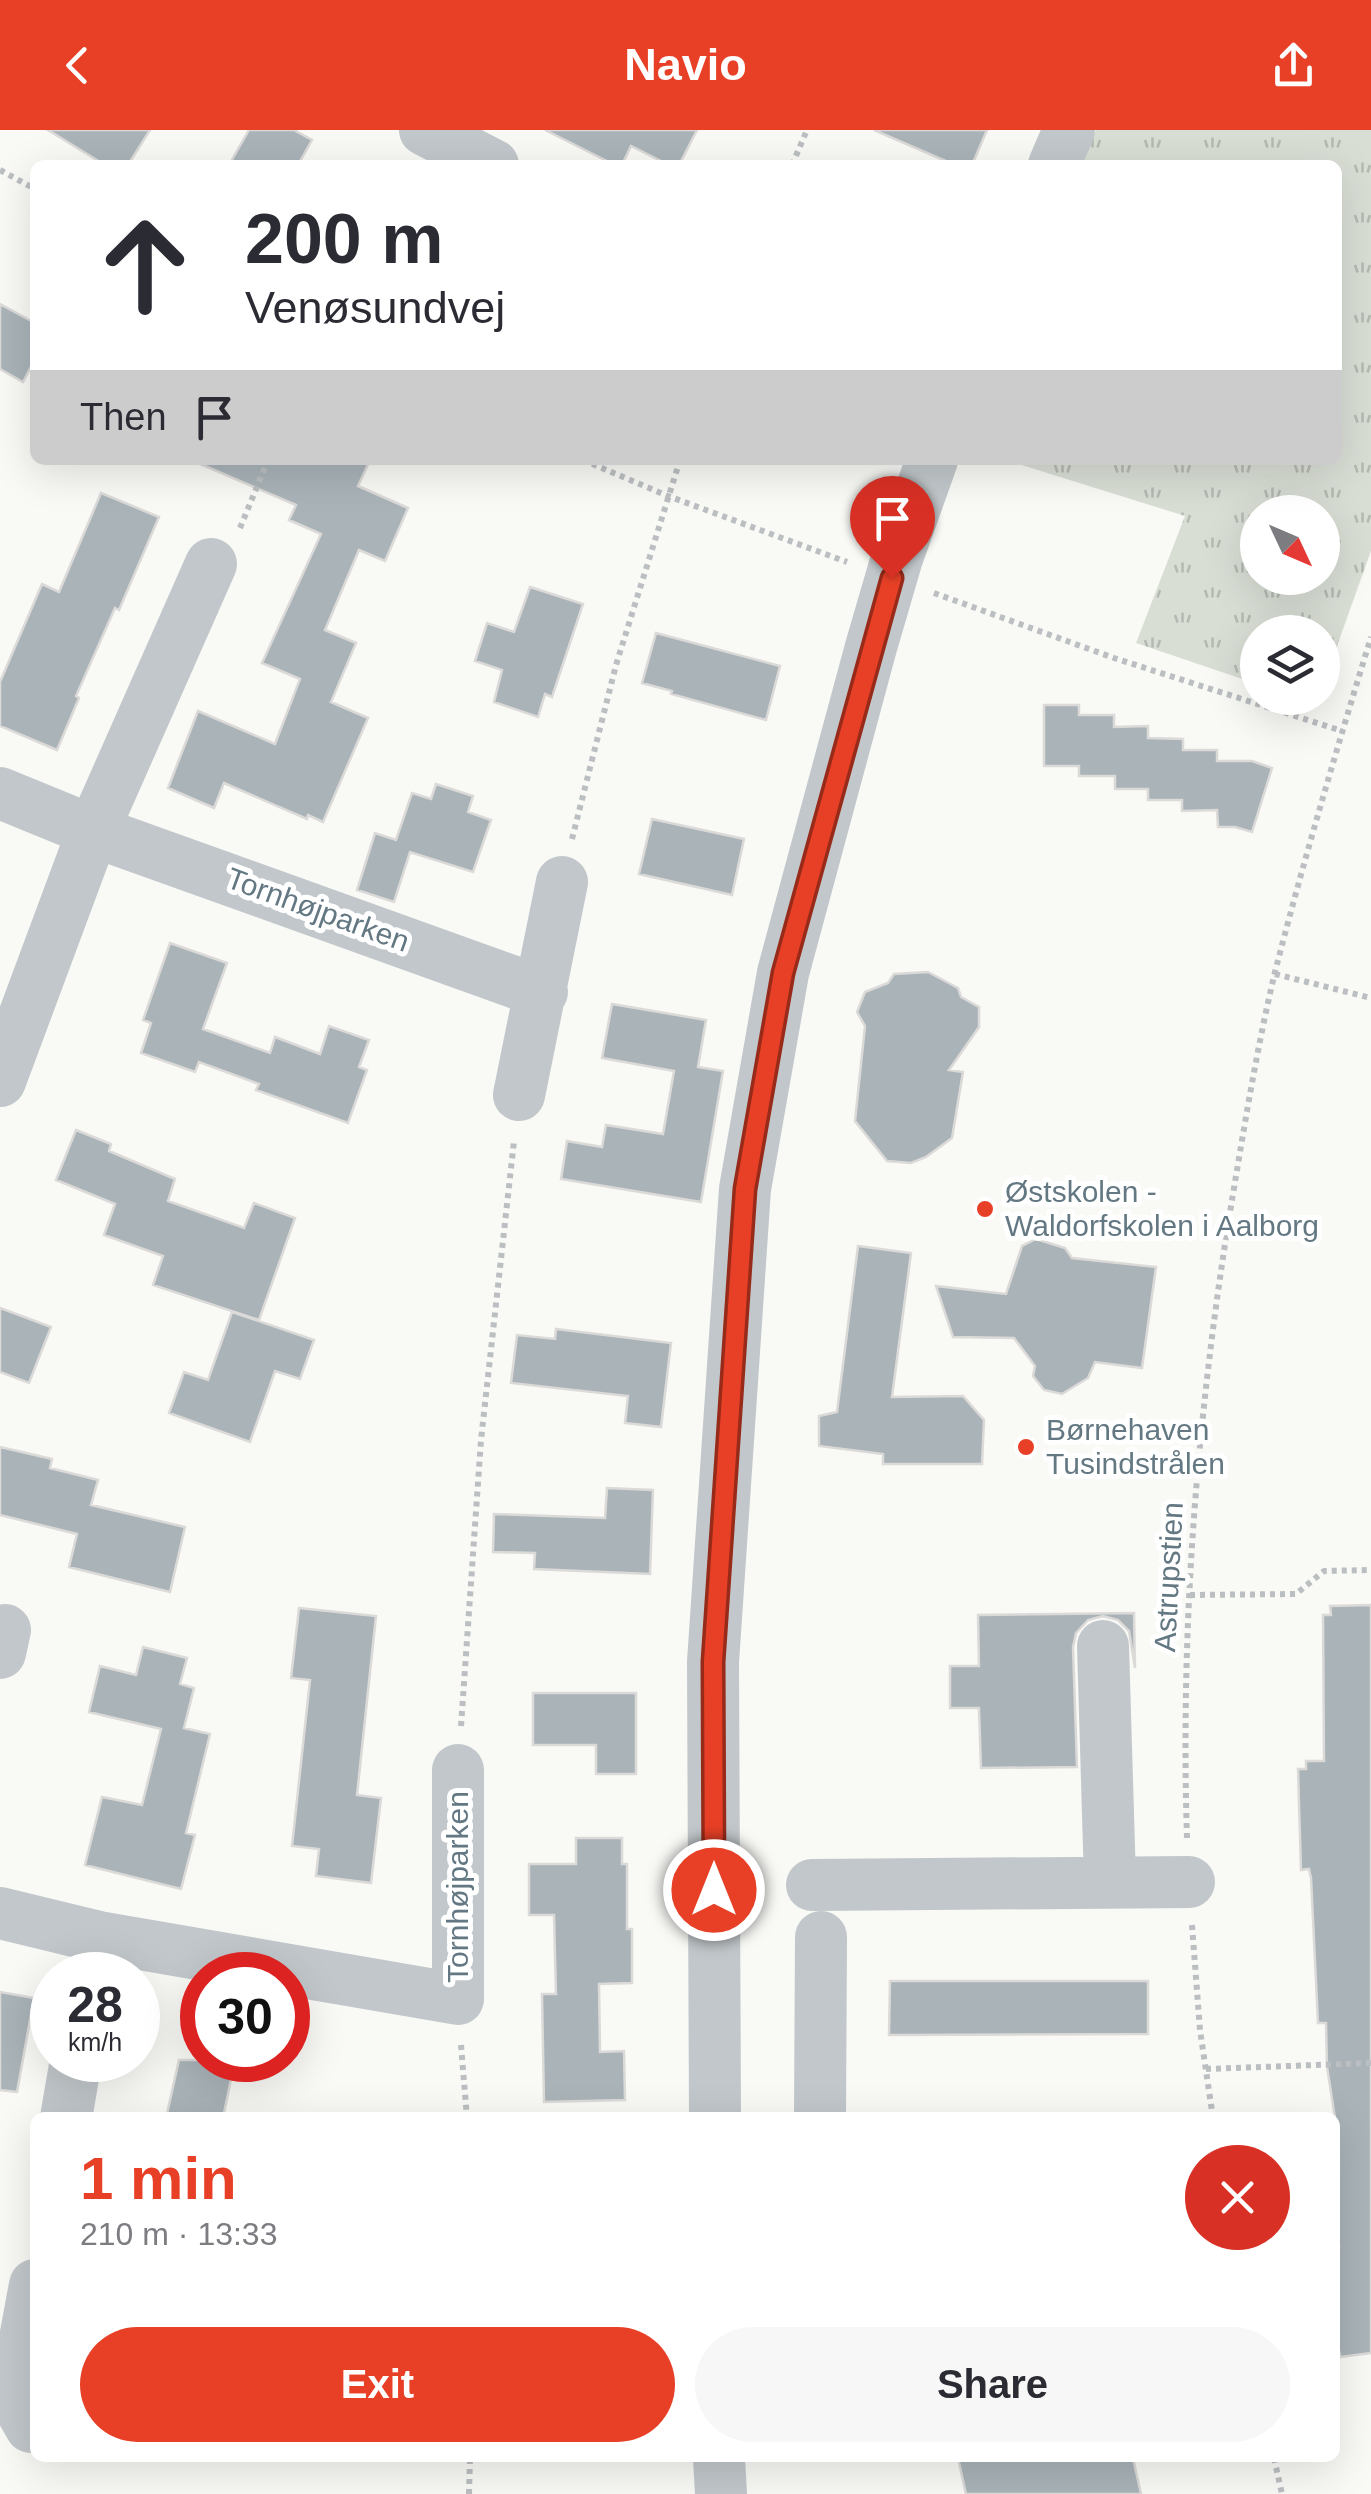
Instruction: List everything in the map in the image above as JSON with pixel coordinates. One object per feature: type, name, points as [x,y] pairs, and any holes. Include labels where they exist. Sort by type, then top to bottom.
[{"type":"street","points":[[425,130],[483,160]]},
{"type":"street","points":[[1056,160],[1069,130]]},
{"type":"street","points":[[715,2112],[713,1662],[745,1189],[783,973],[871,648],[930,465]]},
{"type":"street","points":[[0,1081],[92,831],[211,564]]},
{"type":"street","name":"Tornhøjparken","points":[[0,792],[92,831],[542,992]]},
{"type":"street","points":[[519,1095],[562,882]]},
{"type":"street","points":[[1103,1646],[1110,1881]]},
{"type":"street","name":"Tornhøjparken","points":[[160,1964],[458,1999],[458,1770]]},
{"type":"street","points":[[812,1885],[1188,1882]]},
{"type":"street","name":"Tornhøjparken","points":[[0,1913],[86,1952]]},
{"type":"street","points":[[820,2112],[821,1937]]},
{"type":"street","points":[[67,2112],[72,2082]]},
{"type":"street","points":[[30,2312],[14,2398],[30,2425]]},
{"type":"street","points":[[718,2462],[721,2494]]},
{"type":"path","points":[[794,160],[807,130]]},
{"type":"path","points":[[0,170],[30,186]]},
{"type":"path","points":[[211,564],[237,535],[266,465]]},
{"type":"path","points":[[595,465],[668,496],[1114,658],[1342,732]]},
{"type":"path","points":[[562,882],[616,665],[678,465]]},
{"type":"path","name":"Astrupstien","points":[[1211,2112],[1188,1882],[1184,1738],[1202,1416],[1217,1289],[1250,1093],[1275,974],[1371,636]]},
{"type":"path","points":[[1275,974],[1371,998]]},
{"type":"path","points":[[458,1770],[481,1440],[519,1095]]},
{"type":"path","points":[[1190,1595],[1296,1594],[1324,1571],[1371,1570]]},
{"type":"path","points":[[458,1999],[467,2112]]},
{"type":"path","points":[[1206,2069],[1371,2064]]},
{"type":"path","points":[[470,2462],[470,2494]]},
{"type":"path","points":[[1275,2462],[1282,2494]]},
{"type":"green space","points":[[1096,130],[1371,130],[1371,551],[1340,638],[1340,615],[1240,615],[1240,678],[1136,643],[1185,516],[1022,465],[1342,465],[1342,160],[1081,160]]},
{"type":"building","points":[[48,130],[150,130],[131,160],[97,160]]},
{"type":"building","points":[[249,130],[294,130],[312,140],[301,160],[232,160]]},
{"type":"building","points":[[545,130],[697,130],[682,160],[659,160],[631,146],[624,160],[605,160]]},
{"type":"building","points":[[874,130],[987,130],[974,160],[943,160]]},
{"type":"building","points":[[0,304],[30,320],[30,369],[23,382],[0,369]]},
{"type":"building","points":[[203,465],[368,465],[358,486],[408,508],[385,561],[359,550],[325,630],[356,643],[331,702],[368,718],[323,822],[308,815],[307,819],[224,783],[214,808],[168,788],[198,711],[275,744],[300,679],[262,663],[321,534],[289,520],[296,505]]},
{"type":"building","points":[[101,493],[159,517],[76,696],[79,698],[57,750],[0,726],[0,682],[42,584],[59,592]]},
{"type":"building","points":[[530,587],[583,604],[552,697],[545,694],[538,717],[494,702],[502,670],[475,661],[487,623],[514,632]]},
{"type":"building","points":[[656,633],[780,666],[766,720],[642,683]]},
{"type":"building","points":[[1044,705],[1079,705],[1079,715],[1114,715],[1114,727],[1148,726],[1148,738],[1183,739],[1183,750],[1217,750],[1217,761],[1252,761],[1272,768],[1252,832],[1218,827],[1217,810],[1182,811],[1182,800],[1148,800],[1148,789],[1115,789],[1115,776],[1079,776],[1079,766],[1044,766]]},
{"type":"building","points":[[436,784],[473,796],[468,812],[491,820],[473,872],[410,852],[394,902],[357,890],[375,833],[396,840],[412,793],[431,799]]},
{"type":"building","points":[[652,819],[744,839],[732,895],[639,874]]},
{"type":"building","points":[[170,943],[227,963],[203,1029],[270,1053],[275,1037],[320,1054],[329,1026],[369,1040],[359,1067],[367,1070],[348,1123],[256,1090],[259,1084],[199,1062],[195,1072],[141,1053],[151,1023],[143,1020]]},
{"type":"building","points":[[928,972],[958,988],[961,997],[979,1007],[979,1027],[949,1070],[963,1072],[952,1138],[911,1163],[887,1161],[855,1121],[865,1026],[857,1012],[865,992],[888,983],[894,974]]},
{"type":"building","points":[[612,1004],[706,1020],[698,1067],[723,1071],[701,1202],[561,1179],[567,1141],[602,1147],[606,1125],[663,1134],[674,1071],[602,1058]]},
{"type":"building","points":[[76,1130],[111,1144],[109,1151],[175,1179],[168,1201],[244,1228],[254,1203],[295,1218],[259,1320],[153,1285],[163,1256],[104,1235],[115,1204],[56,1180]]},
{"type":"building","points":[[1036,1239],[1065,1248],[1072,1258],[1156,1267],[1142,1368],[1095,1362],[1088,1378],[1062,1394],[1044,1390],[1033,1376],[1035,1366],[1014,1338],[953,1337],[936,1286],[1006,1294],[1022,1246]]},
{"type":"building","points":[[858,1246],[911,1253],[892,1397],[963,1396],[984,1420],[982,1464],[883,1464],[883,1454],[819,1446],[819,1416],[837,1412]]},
{"type":"building","points":[[0,1308],[51,1327],[29,1383],[0,1372]]},
{"type":"building","points":[[232,1312],[314,1340],[300,1379],[275,1371],[250,1442],[169,1413],[184,1372],[208,1380]]},
{"type":"building","points":[[556,1329],[671,1343],[661,1427],[625,1423],[628,1396],[511,1383],[517,1335],[555,1339]]},
{"type":"building","points":[[0,1447],[52,1459],[50,1468],[98,1480],[91,1505],[185,1527],[170,1592],[69,1567],[77,1534],[0,1515]]},
{"type":"building","points":[[607,1488],[653,1490],[650,1574],[534,1569],[535,1553],[493,1552],[494,1514],[605,1518]]},
{"type":"building","points":[[1371,1605],[1371,2353],[1340,2357],[1340,2112],[1334,2112],[1326,2023],[1318,2023],[1311,1878],[1309,1869],[1301,1870],[1298,1769],[1306,1769],[1306,1761],[1324,1761],[1323,1615],[1331,1615],[1330,1606]]},
{"type":"building","points":[[299,1608],[376,1616],[357,1795],[381,1798],[371,1883],[316,1876],[319,1849],[292,1846],[310,1680],[291,1678]]},
{"type":"building","points":[[1134,1613],[1135,1668],[1129,1631],[1118,1620],[1103,1616],[1088,1620],[1076,1633],[1073,1647],[1077,1767],[981,1768],[979,1708],[950,1708],[950,1666],[979,1666],[978,1615]]},
{"type":"building","points":[[143,1647],[187,1658],[180,1684],[194,1688],[184,1728],[210,1734],[186,1833],[195,1835],[181,1889],[85,1865],[102,1797],[142,1805],[161,1729],[89,1712],[100,1666],[136,1675]]},
{"type":"building","points":[[533,1693],[636,1693],[636,1774],[596,1774],[596,1745],[533,1745]]},
{"type":"building","points":[[576,1838],[622,1838],[622,1864],[627,1864],[632,1983],[599,1984],[600,2052],[624,2051],[625,2100],[544,2102],[542,1994],[556,1994],[554,1915],[529,1915],[529,1864],[576,1864]]},
{"type":"building","points":[[890,1981],[1148,1981],[1148,2034],[889,2035]]},
{"type":"building","points":[[0,1992],[30,1997],[30,2020],[17,2092],[0,2090]]},
{"type":"building","points":[[179,2060],[180,2082],[230,2082],[224,2112],[167,2112]]},
{"type":"building","points":[[959,2462],[1134,2462],[1141,2494],[966,2494]]},
{"type":"place","name":"Østskolen - Waldorfskolen i Aalborg","points":[[985,1209]]},
{"type":"place","name":"Børnehaven Tusindstrålen","points":[[1026,1447]]},
{"type":"route","points":[[714,1890],[713,1662],[745,1189],[783,973],[892,578]]}]
